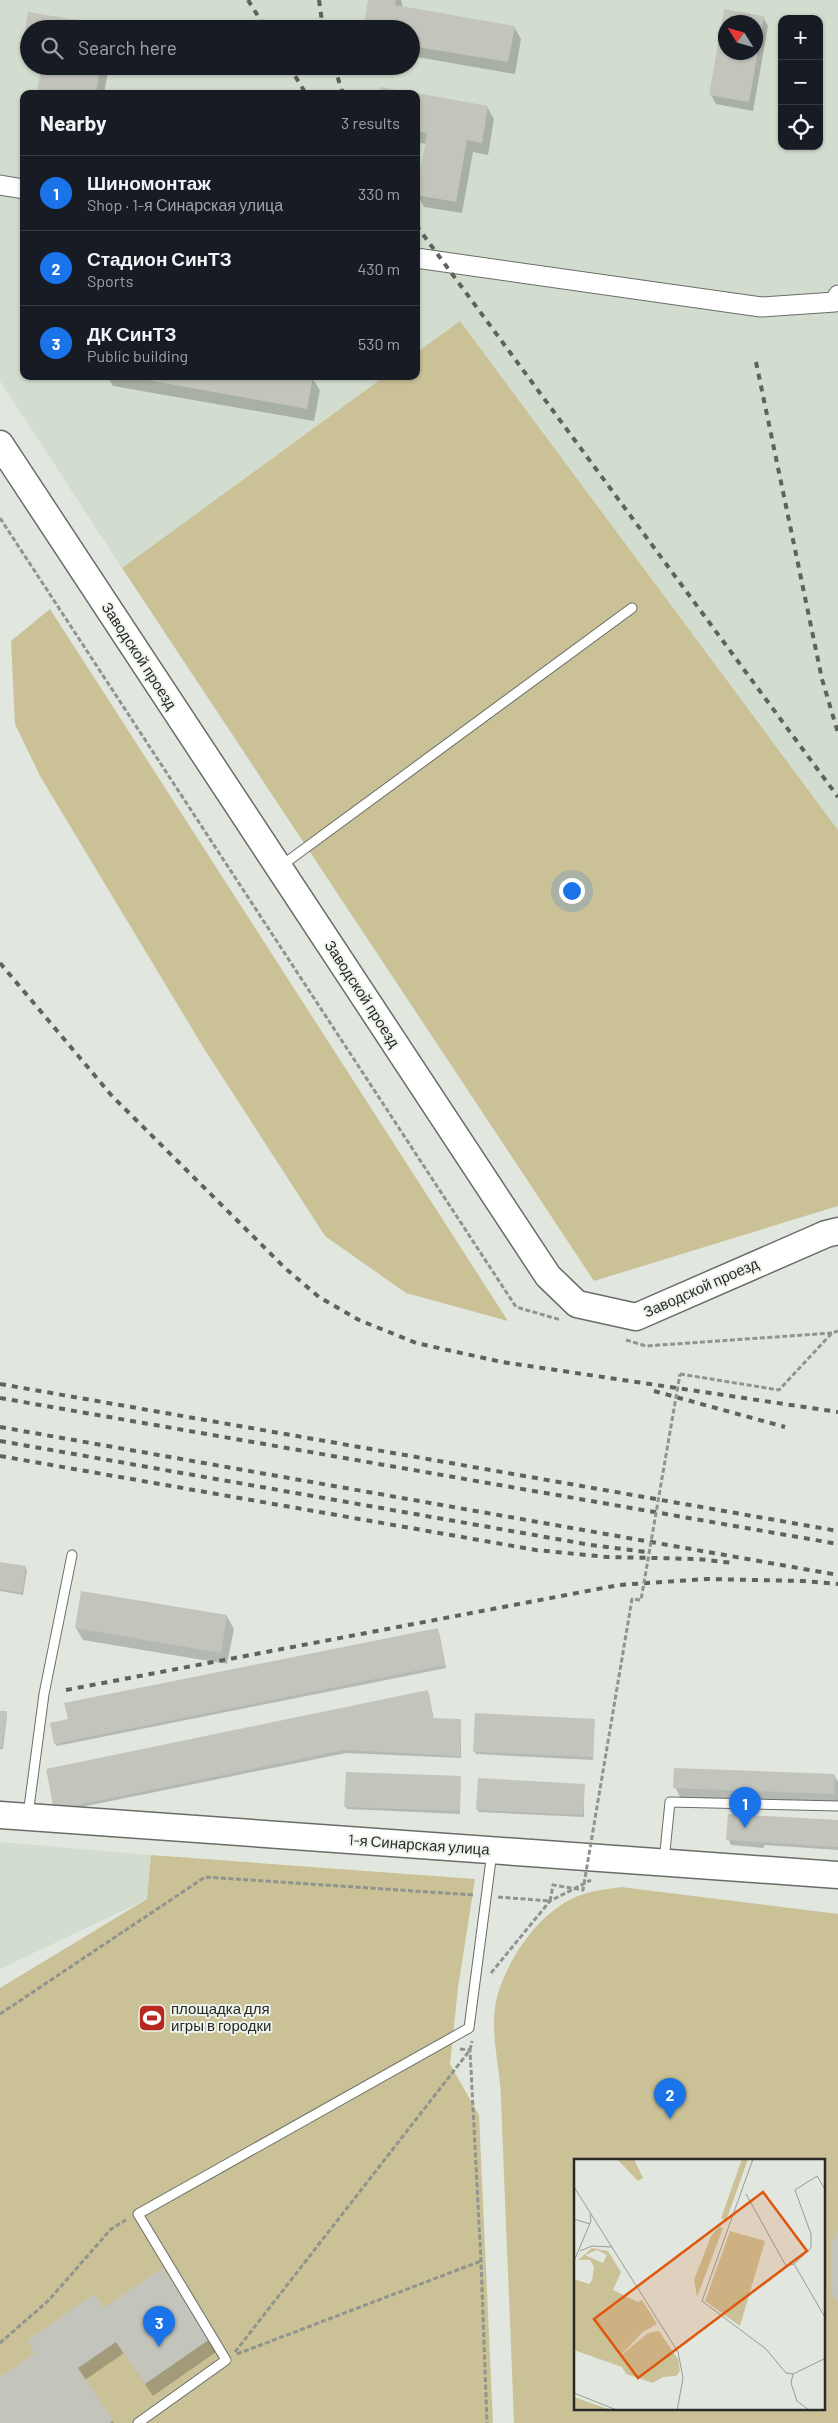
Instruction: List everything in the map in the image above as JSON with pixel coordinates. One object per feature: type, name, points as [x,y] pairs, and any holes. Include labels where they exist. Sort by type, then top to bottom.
[{"type":"street","points":[[0,185],[20,188]]},
{"type":"street","points":[[420,259],[762,307],[835,302],[838,295]]},
{"type":"street","name":"Заводской проезд","points":[[0,444],[548,1276],[577,1304],[636,1317],[838,1230]]},
{"type":"street","name":"1-я Синарская улица","points":[[0,1816],[664,1861],[838,1875]]},
{"type":"lane","points":[[279,868],[632,608]]},
{"type":"lane","points":[[27,1818],[44,1694],[72,1555]]},
{"type":"lane","points":[[664,1861],[670,1802],[838,1806]]},
{"type":"lane","points":[[138,2423],[226,2360],[138,2214],[469,2028],[492,1850]]},
{"type":"path","points":[[490,1974],[550,1901],[553,1885],[583,1890],[632,1599],[642,1600],[680,1374],[779,1390],[832,1333],[838,1331]]},
{"type":"path","points":[[0,2014],[205,1877],[481,1896]]},
{"type":"path","points":[[491,1897],[550,1901]]},
{"type":"path","points":[[472,2040],[470,2050],[481,2261],[486,2423]]},
{"type":"path","points":[[470,2050],[231,2356],[481,2261]]},
{"type":"shaded area","points":[[0,0],[838,0],[838,830],[460,321],[420,350],[420,90],[20,90],[20,380],[380,380],[122,568],[0,381]]},
{"type":"shaded area","points":[[460,321],[838,830],[838,1206],[594,1281],[122,568],[380,380],[420,380],[420,350]]},
{"type":"shaded area","points":[[50,609],[508,1321],[406,1293],[325,1236],[203,1047],[40,776],[15,724],[11,641]]},
{"type":"shaded area","points":[[0,1842],[151,1855],[147,1899],[0,1969]]},
{"type":"shaded area","points":[[151,1855],[475,1879],[458,1988],[450,2064],[479,2115],[493,2423],[0,2423],[0,1988],[147,1899]]},
{"type":"shaded area","points":[[621,1887],[838,1914],[838,2423],[514,2423],[501,2098],[494,2030],[496,2004],[505,1975],[531,1932],[569,1900],[598,1891]]},
{"type":"building","points":[[368,0],[396,0],[395,5],[515,26],[508,62],[420,47],[420,20],[365,20]]},
{"type":"building","points":[[724,9],[758,15],[723,15]]},
{"type":"building","points":[[28,12],[77,20],[27,20]]},
{"type":"building","points":[[718,43],[718,60],[756,60],[749,102],[709,95]]},
{"type":"building","points":[[40,75],[99,75],[97,90],[38,90]]},
{"type":"building","points":[[381,87],[396,90],[380,90]]},
{"type":"building","points":[[420,94],[488,106],[482,143],[467,140],[456,202],[420,196],[420,172],[427,133],[420,132]]},
{"type":"building","points":[[148,380],[312,380],[307,409]]},
{"type":"building","points":[[0,1562],[26,1566],[22,1593],[0,1589]]},
{"type":"building","points":[[81,1591],[227,1615],[221,1653],[75,1628]]},
{"type":"building","points":[[438,1628],[445,1665],[54,1744],[50,1723],[68,1719],[64,1703]]},
{"type":"building","points":[[428,1690],[433,1718],[461,1719],[460,1756],[344,1750],[54,1810],[46,1769]]},
{"type":"building","points":[[0,1711],[7,1711],[2,1747],[0,1747]]},
{"type":"building","points":[[475,1713],[595,1719],[593,1757],[473,1752]]},
{"type":"building","points":[[674,1768],[835,1774],[834,1794],[673,1788]]},
{"type":"building","points":[[346,1772],[461,1776],[460,1811],[344,1807]]},
{"type":"building","points":[[478,1778],[585,1784],[583,1815],[476,1810]]},
{"type":"building","points":[[728,1814],[838,1820],[838,1847],[726,1840]]},
{"type":"building","points":[[838,2231],[838,2303],[832,2293],[831,2244]]},
{"type":"building","points":[[162,2268],[210,2339],[145,2384],[116,2342],[78,2368],[113,2420],[110,2423],[0,2423],[0,2377],[35,2353],[27,2341],[94,2294],[104,2308]]},
{"type":"railway","points":[[248,0],[260,20]]},
{"type":"railway","points":[[319,0],[322,20]]},
{"type":"railway","points":[[294,75],[304,90]]},
{"type":"railway","points":[[337,75],[342,90]]},
{"type":"railway","points":[[420,230],[838,797]]},
{"type":"railway","points":[[756,362],[822,679],[838,733]]},
{"type":"railway","points":[[0,963],[112,1096],[285,1268],[319,1297],[359,1320],[416,1343],[502,1362],[838,1412]]},
{"type":"railway","points":[[0,1384],[838,1531]]},
{"type":"railway","points":[[654,1391],[785,1427]]},
{"type":"railway","points":[[0,1398],[838,1544]]},
{"type":"railway","points":[[0,1427],[838,1575]]},
{"type":"railway","points":[[0,1441],[591,1545],[646,1552]]},
{"type":"railway","points":[[0,1456],[536,1550],[607,1557],[698,1559],[733,1563]]},
{"type":"railway","points":[[66,1690],[619,1585],[706,1579],[803,1581],[838,1584]]},
{"type":"place","name":"Шиномонтаж","points":[[745,1828]]},
{"type":"place","name":"площадка для игры в городки","points":[[152,2018]]},
{"type":"place","name":"Стадион СинТЗ","points":[[670,2119]]},
{"type":"place","name":"ДК СинТЗ","points":[[159,2347]]}]
